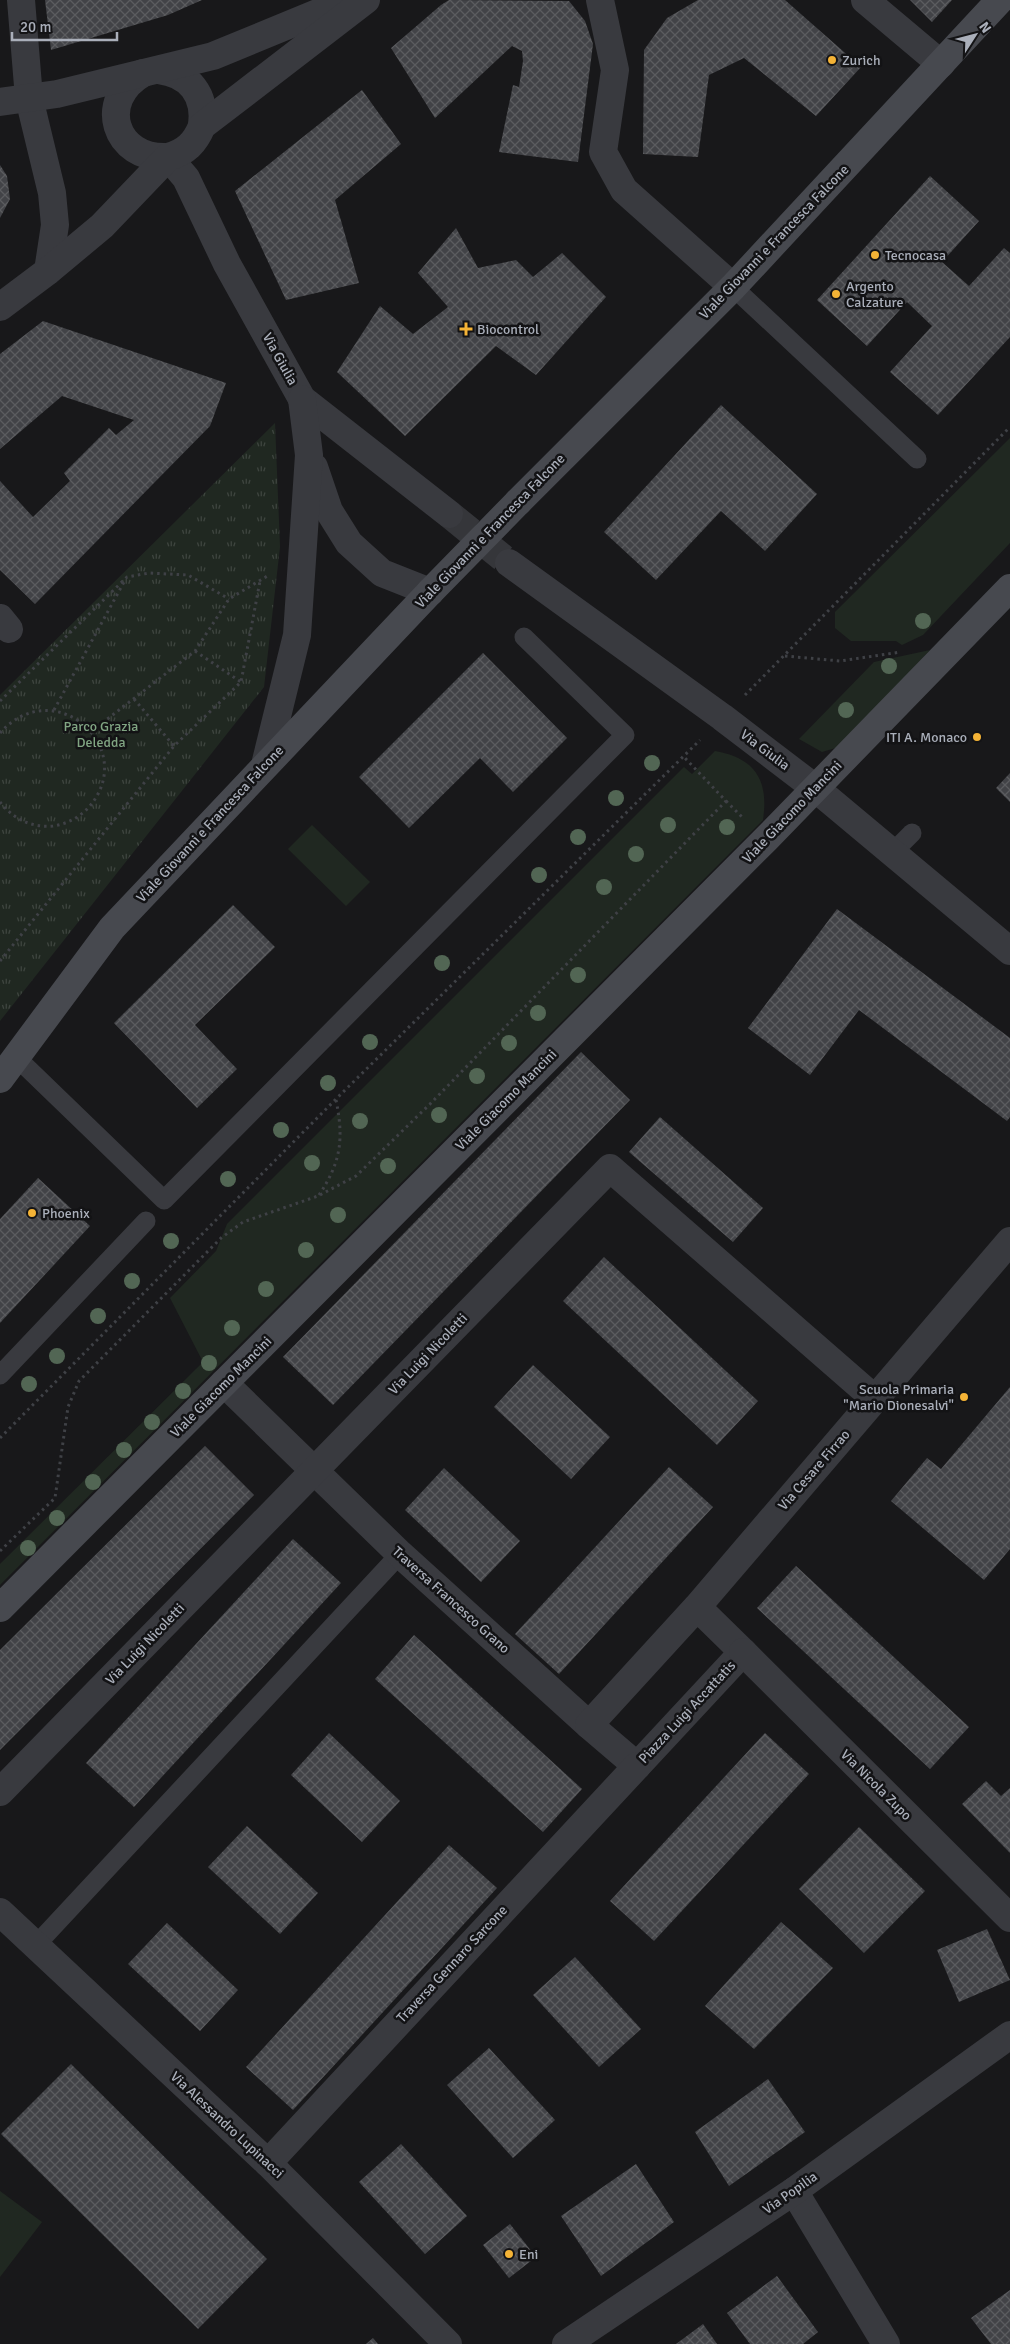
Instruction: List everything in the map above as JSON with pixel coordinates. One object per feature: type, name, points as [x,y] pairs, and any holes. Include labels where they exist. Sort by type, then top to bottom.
[{"type":"street","points":[[21,0],[29,98],[52,193],[55,225],[48,271]]},
{"type":"street","points":[[0,102],[57,94],[213,56],[349,0]]},
{"type":"street","points":[[202,126],[204,112],[201,99],[194,87],[185,78],[172,72],[151,72],[132,80],[123,90],[118,101],[116,111],[118,129],[131,147],[142,154],[154,158],[180,154],[190,146],[202,126],[366,0]]},
{"type":"street","points":[[600,0],[615,70],[603,152],[624,190],[733,287]]},
{"type":"street","points":[[865,0],[941,64]]},
{"type":"street","name":"Viale Giovanni e Francesca Falcone","points":[[0,1079],[112,928],[430,592],[733,287],[1000,0]]},
{"type":"street","points":[[4,300],[48,271],[102,226],[168,157]]},
{"type":"street","name":"Via Giulia","points":[[168,157],[186,178],[226,264],[302,399],[449,514]]},
{"type":"street","points":[[265,765],[297,635],[309,454],[302,399]]},
{"type":"street","points":[[309,454],[329,511],[349,543],[382,572],[430,592]]},
{"type":"street","name":"Via Giulia","points":[[509,563],[722,717],[815,788],[1010,951]]},
{"type":"street","name":"Viale Giacomo Mancini","points":[[0,1608],[815,788],[1010,588]]},
{"type":"street","name":"Via Luigi Nicoletti","points":[[0,1792],[610,1168],[875,1399]]},
{"type":"street","name":"Via Cesare Firrao","points":[[697,1607],[1010,1241]]},
{"type":"street","name":"Traversa Francesco Grano","points":[[224,1383],[400,1554],[589,1725]]},
{"type":"street","points":[[589,1725],[697,1607]]},
{"type":"street","name":"Piazza Luigi Accattatis","points":[[589,1725],[637,1766],[743,1652],[697,1607]]},
{"type":"street","name":"Via Nicola Zupo","points":[[743,1652],[1010,1918]]},
{"type":"street","name":"Traversa Gennaro Sarcone","points":[[268,2163],[637,1766]]},
{"type":"street","name":"Via Alessandro Lupinacci","points":[[0,1912],[268,2163],[448,2344]]},
{"type":"street","name":"Via Popilia","points":[[566,2344],[794,2191],[1010,2035]]},
{"type":"street","points":[[794,2191],[886,2344]]},
{"type":"lane","points":[[733,287],[917,459]]},
{"type":"lane","points":[[16,1057],[164,1200],[625,735],[524,637]]},
{"type":"lane","points":[[892,853],[912,833]]},
{"type":"lane","points":[[0,1375],[146,1221]]},
{"type":"lane","points":[[36,1945],[400,1554]]},
{"type":"path","points":[[0,1438],[336,1099],[785,656],[1010,427]]},
{"type":"path","points":[[92,731],[195,651],[229,598],[270,574],[303,564]]},
{"type":"path","points":[[0,701],[127,577],[149,573],[188,575],[229,598]]},
{"type":"path","points":[[54,710],[127,577]]},
{"type":"path","points":[[0,961],[174,746],[240,682],[260,581]]},
{"type":"path","points":[[785,656],[840,661],[910,649]]},
{"type":"path","points":[[195,651],[240,682]]},
{"type":"path","points":[[134,699],[174,746]]},
{"type":"path","points":[[0,733],[8,724],[22,715],[38,710],[54,710],[68,714],[81,721],[92,731],[104,758],[102,787],[86,811],[74,820],[60,825],[31,824],[18,819],[0,802]]},
{"type":"path","points":[[683,756],[748,823]]},
{"type":"path","points":[[0,1551],[55,1498],[68,1407],[79,1381],[221,1238],[243,1222],[318,1196],[356,1176],[416,1118],[726,801]]},
{"type":"path","points":[[318,1196],[332,1175],[341,1145],[341,1124],[336,1099]]},
{"type":"green space","name":"Parco Grazia Deledda","points":[[275,423],[280,547],[264,687],[0,1021],[0,695]]},
{"type":"green space","points":[[1010,438],[1010,543],[923,635],[902,645],[896,641],[851,641],[835,628],[835,612]]},
{"type":"green space","points":[[930,650],[839,747],[822,752],[799,739],[874,662]]},
{"type":"green space","points":[[715,751],[740,759],[756,773],[764,793],[763,820],[0,1585],[0,1564],[203,1362],[170,1298],[216,1251],[227,1224],[684,767],[692,774]]},
{"type":"green space","points":[[312,825],[370,882],[346,906],[288,849]]},
{"type":"green space","points":[[0,2191],[42,2222],[0,2277]]},
{"type":"building","points":[[45,0],[202,0],[168,15],[51,50]]},
{"type":"building","points":[[449,0],[569,1],[585,21],[593,44],[578,162],[499,152],[513,85],[519,87],[523,61],[522,51],[512,46],[435,118],[391,48]]},
{"type":"building","points":[[698,0],[785,0],[861,67],[816,116],[744,58],[709,75],[698,157],[643,154],[644,50],[667,18]]},
{"type":"building","points":[[910,0],[952,0],[932,22]]},
{"type":"building","points":[[362,90],[401,144],[335,200],[359,283],[286,300],[235,191]]},
{"type":"building","points":[[0,165],[7,176],[10,199],[0,218]]},
{"type":"building","points":[[930,176],[979,221],[942,262],[969,286],[1004,248],[1010,253],[1010,337],[938,415],[890,372],[932,326],[907,302],[867,346],[817,300]]},
{"type":"building","name":"Biocontrol","points":[[456,228],[478,268],[516,260],[533,277],[562,253],[606,297],[536,375],[496,346],[405,436],[337,372],[380,306],[413,334],[448,307],[418,273]]},
{"type":"building","points":[[43,321],[226,383],[210,426],[35,604],[0,570],[0,481],[33,517],[70,481],[64,473],[109,428],[116,435],[134,420],[62,396],[0,449],[0,354]]},
{"type":"building","points":[[721,405],[817,494],[765,551],[721,511],[656,580],[604,532]]},
{"type":"building","points":[[483,653],[567,738],[513,792],[480,758],[409,828],[359,777]]},
{"type":"building","points":[[1010,773],[1010,802],[996,788]]},
{"type":"building","points":[[233,905],[275,947],[195,1025],[237,1069],[197,1108],[114,1023]]},
{"type":"building","points":[[837,909],[1010,1038],[1010,1117],[1007,1121],[859,1010],[810,1075],[748,1028]]},
{"type":"building","points":[[581,1052],[630,1100],[333,1405],[283,1357]]},
{"type":"building","points":[[660,1117],[763,1208],[733,1242],[629,1152]]},
{"type":"building","points":[[38,1178],[90,1226],[0,1323],[0,1219]]},
{"type":"building","points":[[604,1257],[758,1401],[717,1445],[563,1301]]},
{"type":"building","points":[[533,1365],[610,1437],[571,1479],[494,1407]]},
{"type":"building","points":[[1010,1387],[1010,1549],[984,1580],[891,1501],[927,1458],[941,1469]]},
{"type":"building","points":[[205,1446],[254,1495],[0,1750],[0,1650]]},
{"type":"building","points":[[669,1467],[713,1507],[559,1674],[515,1634]]},
{"type":"building","points":[[444,1468],[520,1541],[481,1582],[405,1510]]},
{"type":"building","points":[[293,1539],[341,1583],[134,1807],[86,1763]]},
{"type":"building","points":[[796,1566],[969,1727],[930,1769],[757,1608]]},
{"type":"building","points":[[414,1635],[582,1789],[543,1832],[375,1679]]},
{"type":"building","points":[[329,1733],[400,1801],[362,1842],[291,1775]]},
{"type":"building","points":[[765,1733],[809,1774],[654,1941],[610,1901]]},
{"type":"building","points":[[986,1781],[1001,1796],[1010,1788],[1010,1853],[962,1804]]},
{"type":"building","points":[[247,1826],[318,1893],[280,1934],[208,1867]]},
{"type":"building","points":[[859,1827],[925,1891],[864,1953],[799,1889]]},
{"type":"building","points":[[449,1845],[497,1888],[293,2110],[246,2067]]},
{"type":"building","points":[[781,1922],[833,1968],[754,2049],[705,2006]]},
{"type":"building","points":[[167,1923],[238,1990],[200,2031],[128,1964]]},
{"type":"building","points":[[987,1929],[1010,1980],[959,2002],[937,1950]]},
{"type":"building","points":[[575,1957],[641,2029],[599,2067],[533,1995]]},
{"type":"building","points":[[489,2048],[555,2120],[513,2158],[447,2085]]},
{"type":"building","points":[[71,2064],[267,2259],[198,2329],[1,2134]]},
{"type":"building","points":[[768,2079],[805,2132],[729,2186],[695,2132]]},
{"type":"building","points":[[401,2144],[467,2216],[425,2254],[359,2182]]},
{"type":"building","points":[[636,2164],[674,2222],[601,2276],[561,2216]]},
{"type":"building","points":[[510,2224],[536,2257],[509,2278],[483,2245]]},
{"type":"building","points":[[777,2276],[818,2332],[803,2344],[750,2344],[727,2313]]},
{"type":"building","points":[[1010,2290],[1010,2344],[991,2344],[971,2318]]},
{"type":"building","points":[[703,2324],[717,2344],[676,2344]]},
{"type":"building","points":[[373,2338],[378,2344],[366,2344]]},
{"type":"tunnel","points":[[449,514],[509,563]]},
{"type":"place","name":"Zurich","points":[[832,60]]},
{"type":"place","name":"Tecnocasa","points":[[875,255]]},
{"type":"place","name":"Argento Calzature","points":[[836,294]]},
{"type":"place","name":"Biocontrol","points":[[466,329]]},
{"type":"place","name":"ITI A. Monaco","points":[[977,737]]},
{"type":"place","name":"Phoenix","points":[[32,1213]]},
{"type":"place","name":"Scuola Primaria \"Mario Dionesalvi\"","points":[[964,1397]]},
{"type":"place","name":"Eni","points":[[509,2254]]}]
